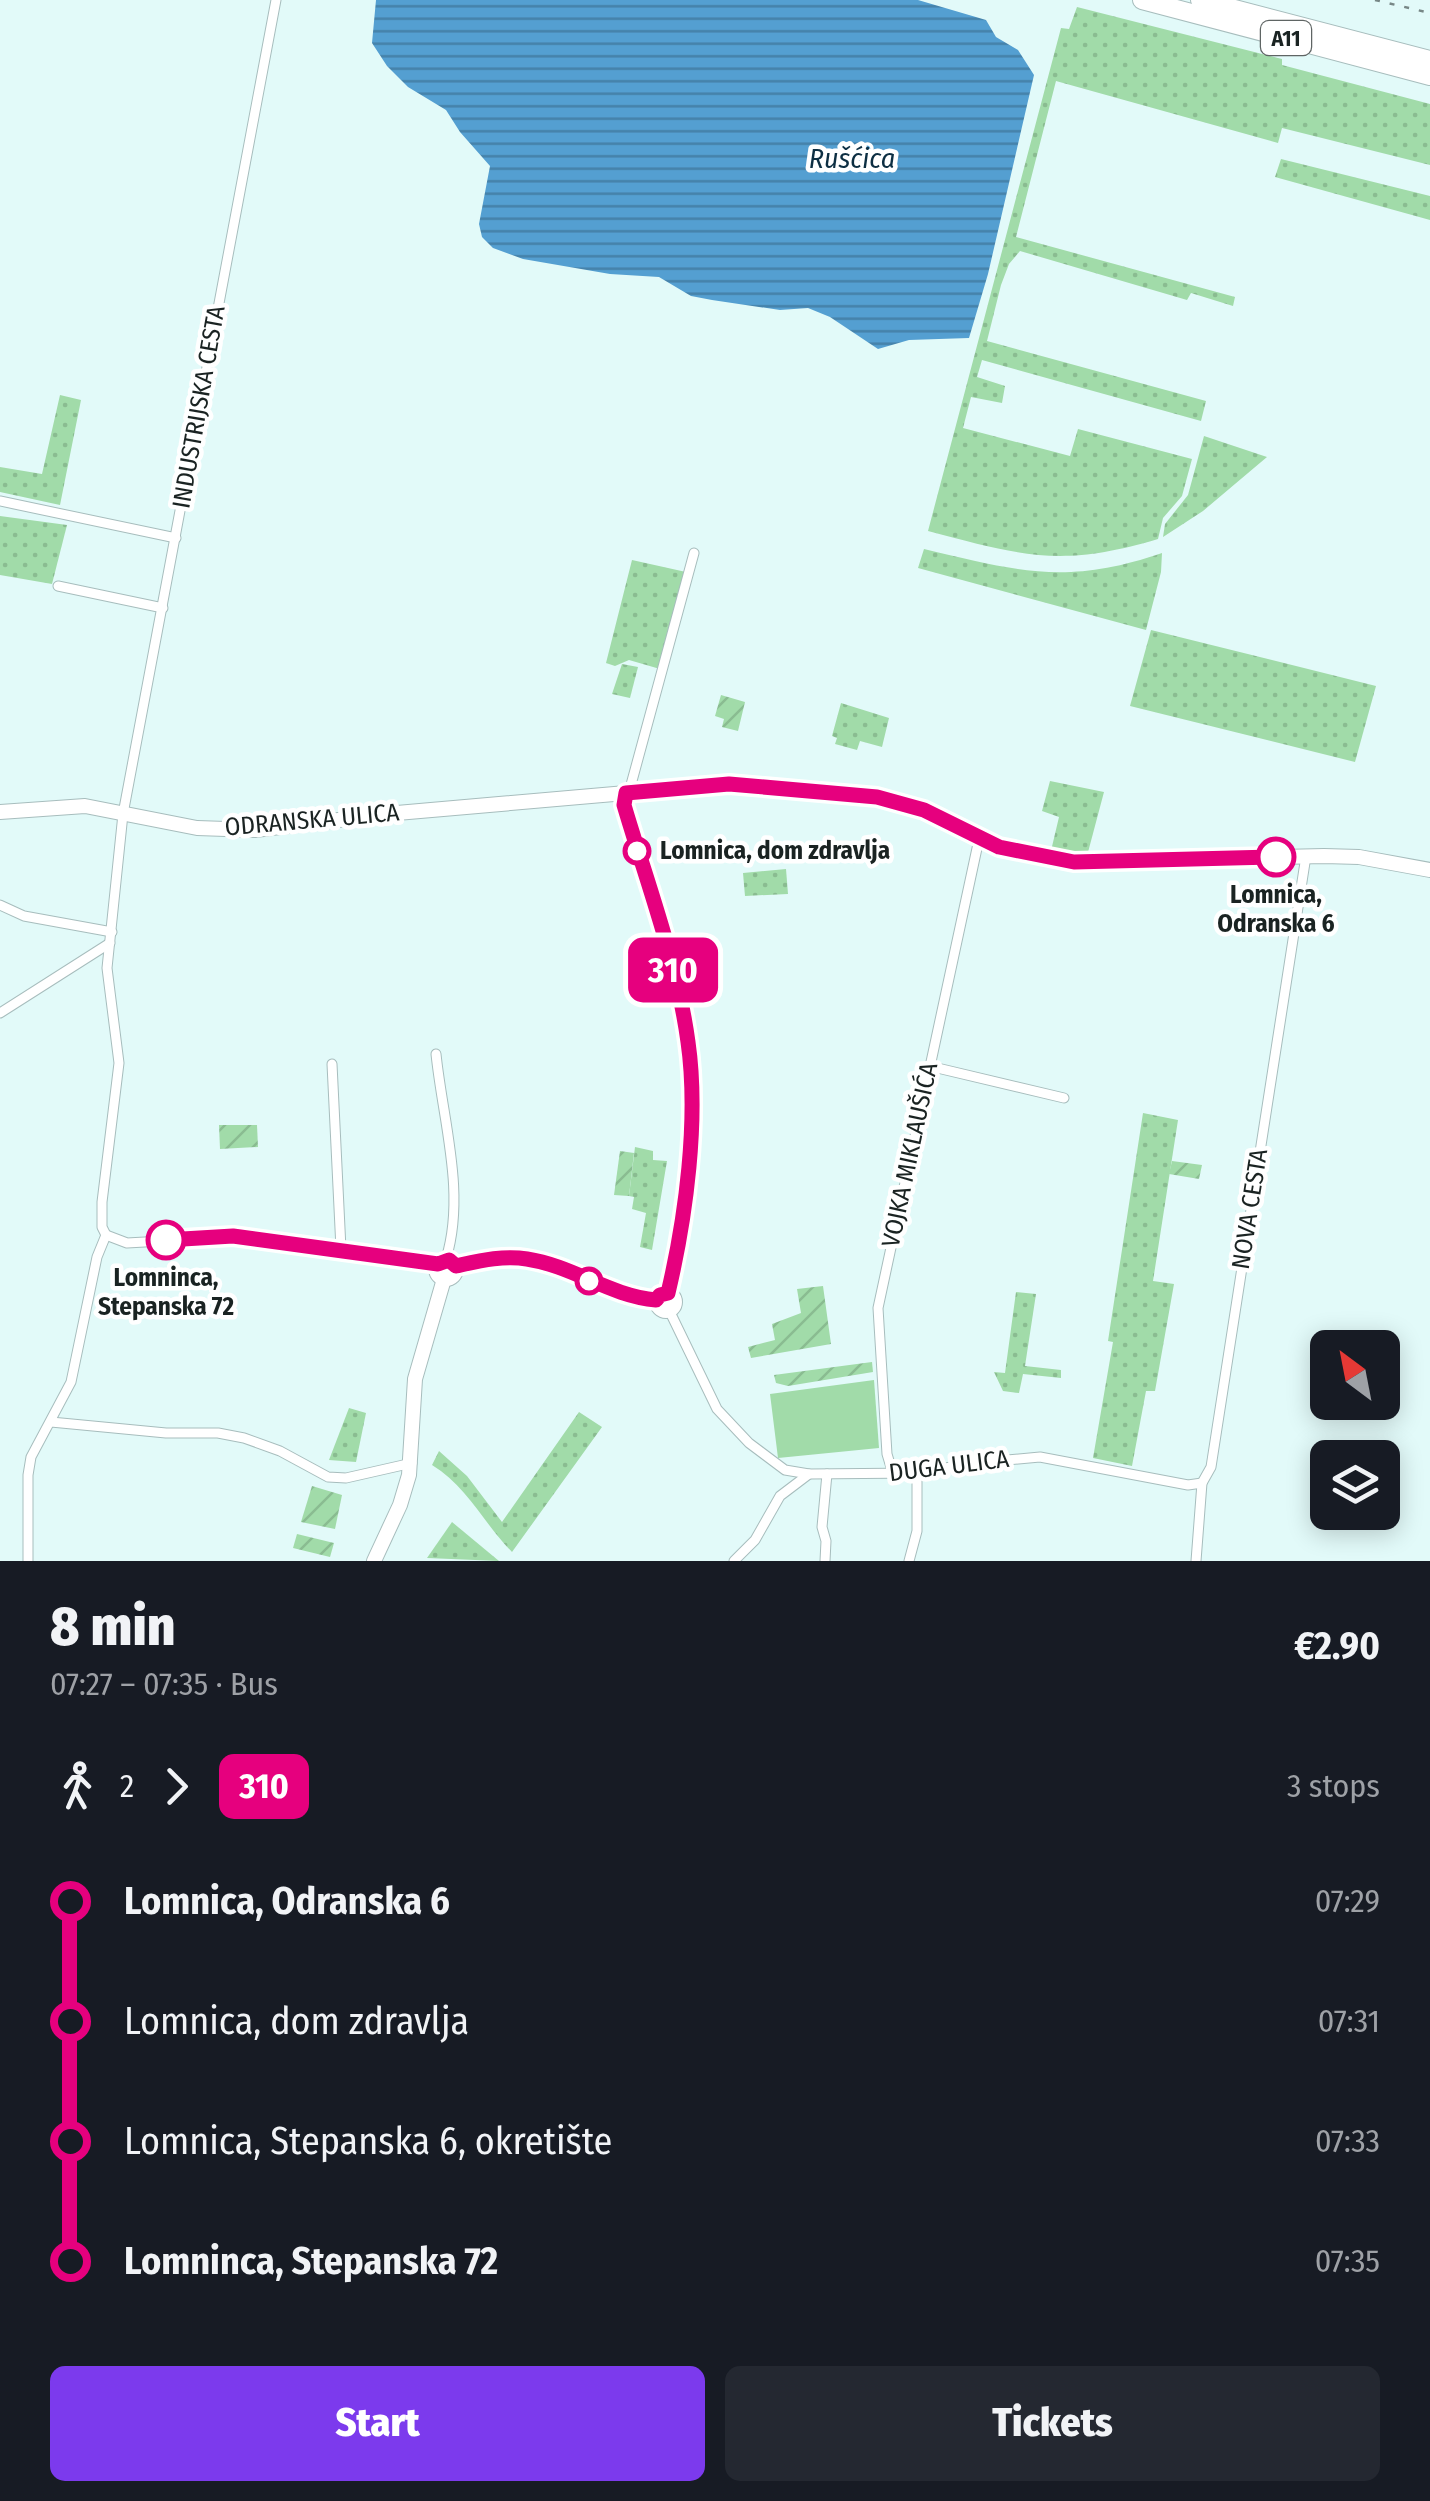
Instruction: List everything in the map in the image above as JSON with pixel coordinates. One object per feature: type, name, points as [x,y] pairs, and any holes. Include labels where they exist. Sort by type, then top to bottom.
[{"type":"highway","name":"A11","points":[[1142,0],[1430,76]]},
{"type":"highway","name":"A11","points":[[1200,0],[1430,60]]},
{"type":"street","name":"INDUSTRIJSKA CESTA","points":[[28,1561],[28,1476],[34,1448],[70,1382],[97,1257],[106,1235],[102,1227],[102,1202],[119,1064],[108,986],[123,814],[276,0]]},
{"type":"street","points":[[0,501],[176,538]]},
{"type":"street","points":[[662,1297],[691,1136],[692,1080],[680,998],[624,805],[694,553]]},
{"type":"street","points":[[58,586],[163,608]]},
{"type":"street","name":"ODRANSKA ULICA","points":[[0,812],[77,806],[197,828],[255,830],[397,812],[729,784],[877,797],[924,810],[979,839],[1027,854],[1088,863],[1359,857],[1430,870]]},
{"type":"street","name":"VOJKA MIKLAUŠIĆA","points":[[893,1474],[887,1454],[878,1308],[979,839]]},
{"type":"street","name":"NOVA CESTA","points":[[1196,1561],[1202,1483],[1210,1467],[1306,856]]},
{"type":"street","points":[[0,905],[24,916],[111,937]]},
{"type":"street","points":[[0,1014],[111,937]]},
{"type":"street","points":[[374,1561],[400,1505],[412,1463],[415,1378],[454,1226],[456,1196],[436,1054]]},
{"type":"street","points":[[332,1064],[341,1249]]},
{"type":"street","points":[[929,1066],[1064,1098]]},
{"type":"street","points":[[106,1235],[126,1243],[233,1236],[446,1267],[524,1258],[555,1266],[610,1290],[662,1297],[675,1302],[669,1310],[706,1391],[732,1428],[778,1467],[809,1474]]},
{"type":"street","points":[[50,1422],[244,1438],[280,1451],[328,1478],[346,1478],[412,1463]]},
{"type":"street","points":[[873,1475],[887,1454]]},
{"type":"street","name":"DUGA ULICA","points":[[809,1474],[917,1474],[974,1463],[1040,1457],[1188,1485],[1202,1483]]},
{"type":"street","points":[[734,1561],[755,1540],[780,1496],[809,1474]]},
{"type":"street","points":[[825,1561],[822,1527],[827,1474]]},
{"type":"street","points":[[909,1561],[916,1531],[917,1474]]},
{"type":"green space","points":[[1077,7],[1282,59],[1282,65],[1430,104],[1430,165],[1282,128],[1278,143],[1056,81],[1016,237],[1235,297],[1233,306],[1191,293],[1187,300],[1020,251],[1009,264],[987,341],[1206,401],[1201,421],[982,360],[977,377],[1005,386],[1002,403],[971,397],[963,428],[1070,456],[1078,429],[1192,459],[1182,496],[1163,518],[1158,539],[1094,554],[1042,555],[928,531],[1061,28],[1069,29]]},
{"type":"green space","points":[[1281,159],[1430,196],[1430,220],[1275,177]]},
{"type":"green space","points":[[60,395],[81,400],[60,505],[0,492],[0,467],[42,474]]},
{"type":"green space","points":[[1204,436],[1267,457],[1203,511],[1163,537],[1165,524],[1188,495]]},
{"type":"green space","points":[[0,516],[67,525],[52,584],[0,575]]},
{"type":"green space","points":[[924,549],[1042,572],[1098,569],[1162,553],[1161,572],[1146,630],[918,568]]},
{"type":"green space","points":[[632,560],[686,572],[660,669],[629,660],[615,666],[606,663]]},
{"type":"green space","points":[[1151,630],[1376,686],[1355,762],[1130,706]]},
{"type":"green space","points":[[622,664],[638,667],[630,698],[612,694]]},
{"type":"green space","points":[[721,695],[745,702],[738,731],[722,727],[724,719],[715,716]]},
{"type":"green space","points":[[841,703],[889,718],[882,747],[860,741],[857,750],[835,744],[837,738],[832,736]]},
{"type":"green space","points":[[1050,781],[1104,792],[1087,856],[1050,855],[1059,817],[1042,811]]},
{"type":"green space","points":[[786,869],[788,894],[745,896],[743,873]]},
{"type":"green space","points":[[1143,1113],[1178,1120],[1153,1281],[1174,1284],[1155,1391],[1146,1391],[1132,1466],[1093,1458],[1113,1342],[1108,1341]]},
{"type":"green space","points":[[219,1125],[257,1125],[258,1147],[220,1149]]},
{"type":"green space","points":[[635,1147],[653,1151],[653,1160],[667,1161],[652,1250],[640,1247],[646,1213],[632,1209],[634,1197],[629,1196]]},
{"type":"green space","points":[[620,1151],[634,1153],[629,1196],[614,1195]]},
{"type":"green space","points":[[1172,1161],[1202,1165],[1199,1179],[1169,1174]]},
{"type":"green space","points":[[823,1286],[831,1344],[751,1358],[748,1347],[775,1340],[772,1324],[801,1313],[797,1289]]},
{"type":"green space","points":[[1016,1292],[1036,1294],[1025,1366],[1061,1370],[1061,1378],[1023,1374],[1019,1393],[1003,1391],[994,1372],[1005,1373]]},
{"type":"green space","points":[[872,1362],[873,1372],[788,1386],[776,1383],[774,1375]]},
{"type":"green space","points":[[874,1380],[879,1448],[778,1458],[770,1394]]},
{"type":"green space","points":[[349,1408],[366,1413],[356,1462],[329,1460]]},
{"type":"green space","points":[[579,1412],[602,1427],[512,1552],[465,1494],[432,1465],[439,1451],[467,1476],[502,1522]]},
{"type":"green space","points":[[312,1486],[342,1495],[335,1529],[301,1522]]},
{"type":"green space","points":[[452,1522],[499,1561],[427,1558]]},
{"type":"green space","points":[[297,1534],[334,1543],[330,1557],[293,1548]]},
{"type":"water","name":"Rušćica","points":[[376,0],[918,0],[986,20],[996,37],[1018,50],[1034,75],[988,274],[969,338],[909,340],[878,349],[830,317],[808,308],[780,310],[691,296],[659,277],[610,274],[523,259],[493,248],[482,237],[479,224],[490,166],[446,110],[408,87],[387,66],[372,43]]},
{"type":"railway","points":[[1375,0],[1430,13]]},
{"type":"bus line","name":"310","points":[[166,1240],[233,1236],[438,1264],[449,1260],[456,1266],[524,1258],[555,1266],[631,1297],[656,1300],[668,1293],[691,1136],[692,1080],[680,998],[624,805],[626,793],[729,784],[877,797],[924,810],[999,847],[1074,862],[1276,857]]},
{"type":"place","name":"Lomnica, dom zdravlja","points":[[637,851]]},
{"type":"place","name":"Lomnica, Odranska 6","points":[[1276,857]]},
{"type":"place","name":"Lomninca, Stepanska 72","points":[[166,1240]]}]
